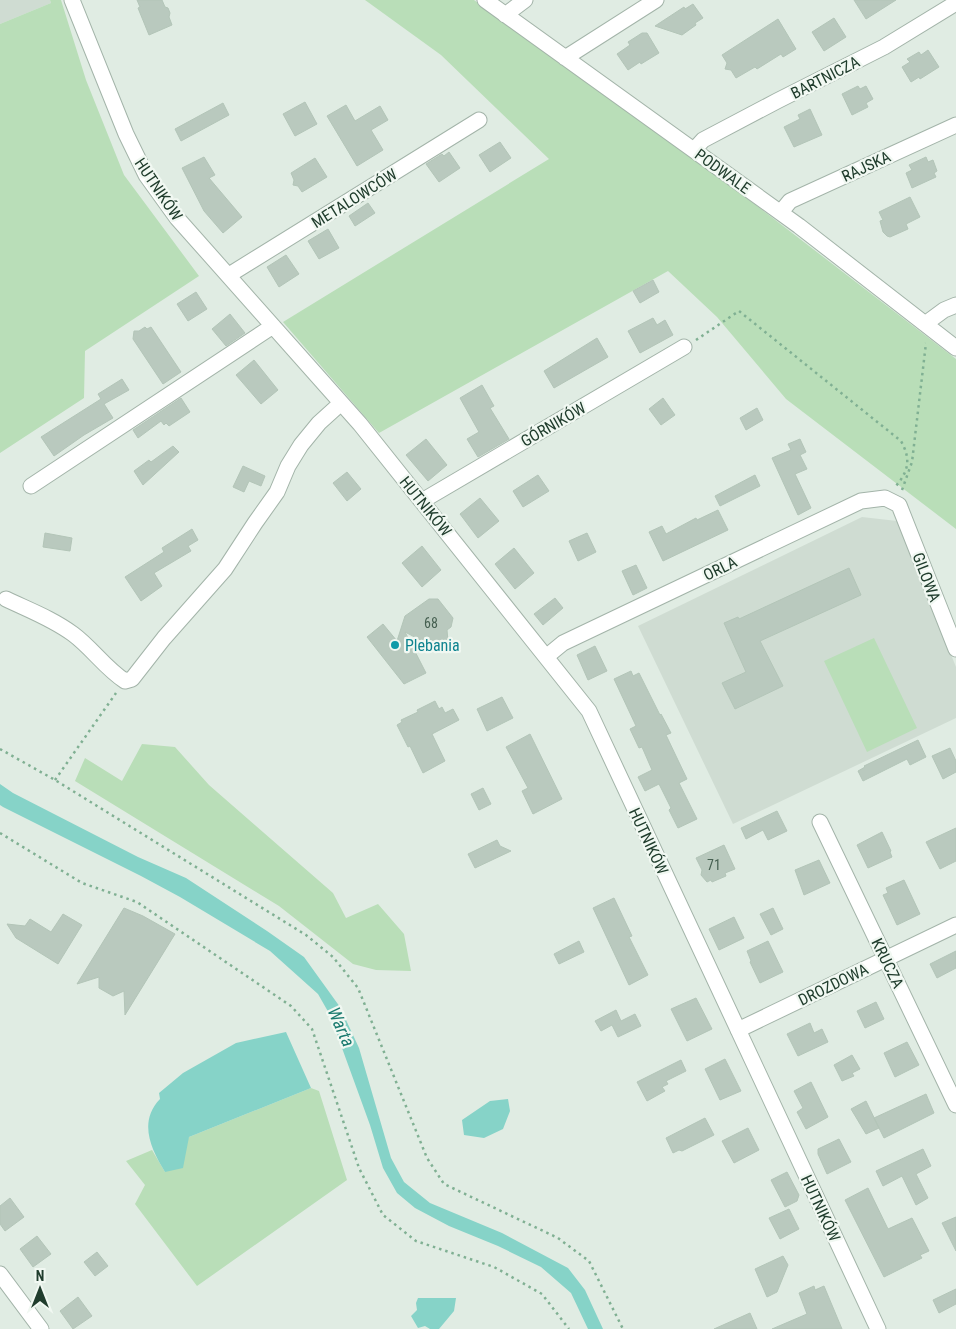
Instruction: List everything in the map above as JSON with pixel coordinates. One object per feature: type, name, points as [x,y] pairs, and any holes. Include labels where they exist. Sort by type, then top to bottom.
[{"type":"street","name":"HUTNIKÓW","points":[[72,0],[126,134],[146,175],[177,218],[229,275],[340,404],[360,424],[589,711],[878,1329]]},
{"type":"street","name":"PODWALE","points":[[485,0],[780,212],[956,348]]},
{"type":"street","points":[[505,15],[525,0]]},
{"type":"street","points":[[565,58],[656,0]]},
{"type":"street","name":"BARTNICZA","points":[[694,150],[703,140],[884,47],[956,3]]},
{"type":"street","name":"METALOWCÓW","points":[[229,275],[479,120]]},
{"type":"street","name":"RAJSKA","points":[[780,212],[790,201],[956,125]]},
{"type":"street","points":[[925,324],[944,310],[956,305]]},
{"type":"street","points":[[31,486],[273,326]]},
{"type":"street","name":"GÓRNIKÓW","points":[[422,500],[684,347]]},
{"type":"street","points":[[6,599],[53,621],[74,634],[113,674],[125,681],[132,679],[164,638],[225,569],[277,492],[288,466],[301,445],[318,424],[340,404]]},
{"type":"street","points":[[885,498],[899,505]]},
{"type":"street","name":"ORLA","points":[[546,657],[563,643],[861,501],[885,498]]},
{"type":"street","name":"GILOWA","points":[[899,505],[956,649]]},
{"type":"street","name":"KRUCZA","points":[[820,822],[956,1105]]},
{"type":"street","name":"DROZDOWA","points":[[738,1030],[956,925]]},
{"type":"street","points":[[0,1274],[41,1329]]},
{"type":"path","points":[[684,347],[739,312],[901,441],[907,453],[907,467],[899,482],[885,498]]},
{"type":"path","points":[[899,505],[912,462],[926,341],[925,324]]},
{"type":"path","points":[[56,780],[125,681]]},
{"type":"path","points":[[0,748],[56,780],[306,934],[333,958],[358,988],[427,1158],[444,1184],[558,1238],[589,1261],[623,1329]]},
{"type":"path","points":[[0,833],[82,883],[137,902],[291,1006],[312,1029],[359,1168],[383,1215],[416,1241],[494,1267],[542,1294],[570,1329]]},
{"type":"shaded area","points":[[0,0],[50,0],[51,3],[0,24]]},
{"type":"shaded area","points":[[862,517],[897,521],[956,667],[956,718],[733,824],[638,626]]},
{"type":"green space","points":[[50,0],[61,0],[86,80],[124,175],[199,276],[85,351],[84,398],[0,453],[0,24],[51,3]]},
{"type":"green space","points":[[365,0],[474,0],[722,179],[956,359],[956,529],[786,399],[717,317],[668,271],[379,433],[283,322],[549,159],[441,55]]},
{"type":"green space","points":[[874,638],[917,728],[867,752],[824,661]]},
{"type":"green space","points":[[142,744],[175,747],[209,785],[333,893],[346,918],[378,904],[404,934],[411,971],[376,970],[353,964],[279,906],[75,781],[85,758],[122,781]]},
{"type":"green space","points":[[311,1088],[319,1091],[347,1180],[197,1286],[135,1204],[145,1185],[126,1161],[152,1150],[165,1172],[189,1137]]},
{"type":"water","name":"Warta","points":[[0,784],[13,793],[138,857],[186,878],[304,957],[340,1007],[359,1048],[391,1158],[404,1182],[430,1203],[502,1233],[568,1268],[585,1290],[603,1329],[588,1329],[571,1293],[541,1267],[498,1246],[449,1226],[415,1208],[397,1193],[383,1168],[370,1125],[330,1015],[318,994],[270,951],[180,897],[3,807],[0,805]]},
{"type":"water","points":[[286,1032],[311,1088],[189,1137],[183,1168],[165,1172],[151,1145],[148,1126],[153,1108],[160,1099],[159,1093],[183,1073],[236,1043]]},
{"type":"water","points":[[508,1099],[510,1111],[503,1129],[484,1138],[464,1135],[462,1120],[490,1101]]},
{"type":"water","points":[[418,1298],[456,1298],[454,1311],[439,1329],[430,1329],[425,1326],[418,1328],[411,1316],[417,1310],[416,1303]]},
{"type":"building","points":[[137,0],[162,0],[170,13],[169,17],[172,25],[149,35],[138,8],[140,7]]},
{"type":"building","points":[[854,0],[896,0],[866,19]]},
{"type":"building","points":[[693,4],[703,18],[682,35],[655,26],[684,7],[685,9]]},
{"type":"building","points":[[834,18],[846,37],[824,51],[812,32]]},
{"type":"building","points":[[778,19],[796,49],[783,57],[781,54],[757,69],[755,67],[736,78],[731,70],[725,69],[727,63],[722,55]]},
{"type":"building","points":[[642,33],[647,33],[659,53],[628,70],[617,54],[630,45],[628,42]]},
{"type":"building","points":[[928,50],[939,67],[920,79],[919,77],[911,82],[902,67],[910,62],[907,59],[919,52],[921,55]]},
{"type":"building","points":[[858,86],[860,89],[866,86],[873,99],[866,103],[868,107],[852,115],[842,94]]},
{"type":"building","points":[[305,102],[317,124],[295,136],[283,114]]},
{"type":"building","points":[[223,103],[229,115],[181,141],[175,129]]},
{"type":"building","points":[[346,105],[355,121],[380,106],[388,120],[371,130],[383,150],[357,166],[327,116]]},
{"type":"building","points":[[810,109],[822,135],[794,147],[784,127],[800,119],[798,115]]},
{"type":"building","points":[[500,142],[511,158],[490,172],[479,155]]},
{"type":"building","points":[[449,152],[460,168],[439,182],[426,164]]},
{"type":"building","points":[[204,157],[215,175],[209,178],[242,217],[223,233],[204,211],[182,168]]},
{"type":"building","points":[[926,157],[928,162],[933,160],[937,171],[934,173],[936,177],[912,188],[906,173],[912,170],[909,165]]},
{"type":"building","points":[[315,158],[327,177],[302,192],[298,186],[293,185],[294,180],[291,173]]},
{"type":"building","points":[[910,197],[920,217],[906,224],[908,229],[890,237],[887,236],[883,232],[880,221],[883,220],[879,212]]},
{"type":"building","points":[[368,203],[375,213],[355,226],[349,216]]},
{"type":"building","points":[[328,229],[339,248],[319,259],[308,241]]},
{"type":"building","points":[[286,255],[299,274],[279,287],[267,267]]},
{"type":"building","points":[[653,280],[659,292],[640,303],[633,291]]},
{"type":"building","points":[[196,292],[207,309],[188,321],[177,304]]},
{"type":"building","points":[[230,314],[245,333],[226,346],[212,329]]},
{"type":"building","points":[[653,318],[657,325],[665,320],[673,335],[640,353],[628,331]]},
{"type":"building","points":[[145,327],[147,329],[151,327],[181,372],[163,384],[133,339],[134,331],[139,331]]},
{"type":"building","points":[[597,338],[608,357],[554,388],[544,371]]},
{"type":"building","points":[[254,360],[278,390],[261,404],[236,375]]},
{"type":"building","points":[[122,379],[129,390],[104,404],[113,418],[54,456],[41,437],[101,399],[98,394]]},
{"type":"building","points":[[482,385],[494,406],[490,408],[509,439],[478,457],[467,439],[479,432],[460,398]]},
{"type":"building","points":[[181,398],[190,412],[169,426],[166,423],[164,425],[161,421],[138,438],[133,430]]},
{"type":"building","points":[[663,398],[675,415],[661,425],[649,409]]},
{"type":"building","points":[[757,408],[763,420],[746,430],[740,418]]},
{"type":"building","points":[[426,439],[447,465],[428,481],[406,455]]},
{"type":"building","points":[[800,439],[806,452],[800,455],[807,469],[795,474],[811,508],[798,515],[772,458],[791,450],[788,444]]},
{"type":"building","points":[[173,446],[179,452],[143,485],[134,471],[149,460],[151,462]]},
{"type":"building","points":[[243,466],[265,476],[261,486],[249,481],[244,492],[233,487]]},
{"type":"building","points":[[347,472],[361,489],[347,501],[333,483]]},
{"type":"building","points":[[538,475],[549,491],[523,507],[513,491]]},
{"type":"building","points":[[755,475],[760,486],[720,506],[715,496]]},
{"type":"building","points":[[480,498],[499,521],[478,538],[460,514]]},
{"type":"building","points":[[718,510],[728,530],[663,561],[649,532],[662,526],[666,534],[696,518],[697,520]]},
{"type":"building","points":[[192,529],[198,540],[188,546],[191,551],[154,573],[162,586],[141,601],[125,577],[164,552],[162,548]]},
{"type":"building","points":[[45,533],[72,538],[70,551],[43,547]]},
{"type":"building","points":[[587,533],[596,552],[578,561],[569,541]]},
{"type":"building","points":[[422,546],[441,570],[422,587],[402,563]]},
{"type":"building","points":[[514,548],[534,573],[515,589],[495,564]]},
{"type":"building","points":[[636,565],[647,588],[633,595],[622,571]]},
{"type":"building","points":[[849,568],[861,595],[760,641],[783,686],[735,709],[722,683],[746,672],[724,623],[738,617],[739,619]]},
{"type":"building","points":[[555,598],[563,608],[543,625],[534,614]]},
{"type":"building","points":[[429,599],[438,599],[453,618],[451,627],[447,630],[448,641],[436,648],[405,632],[426,673],[404,684],[367,637],[383,624],[397,641],[405,616]]},
{"type":"building","points":[[595,646],[607,671],[588,680],[577,655]]},
{"type":"building","points":[[631,671],[633,676],[639,673],[671,733],[666,735],[687,779],[679,783],[697,819],[678,828],[669,810],[671,808],[659,784],[645,791],[638,777],[652,770],[642,747],[639,748],[630,729],[636,726],[614,679]]},
{"type":"building","points":[[502,697],[513,718],[487,731],[477,709]]},
{"type":"building","points":[[435,701],[439,709],[442,707],[445,713],[453,709],[459,720],[432,734],[445,761],[423,773],[397,725],[402,722],[401,720]]},
{"type":"building","points":[[530,734],[562,799],[533,814],[522,791],[528,788],[506,747]]},
{"type":"building","points":[[918,740],[926,757],[910,765],[907,759],[863,781],[858,771],[864,766]]},
{"type":"building","points":[[950,748],[956,761],[956,772],[943,779],[932,756]]},
{"type":"building","points":[[483,788],[491,804],[479,810],[471,794]]},
{"type":"building","points":[[777,811],[787,831],[768,840],[763,830],[746,839],[741,828]]},
{"type":"building","points":[[956,828],[956,861],[940,869],[926,842]]},
{"type":"building","points":[[882,832],[892,857],[868,868],[857,845]]},
{"type":"building","points":[[497,840],[500,846],[511,851],[475,868],[468,854]]},
{"type":"building","points":[[724,845],[735,869],[725,873],[726,876],[712,882],[711,880],[707,882],[701,875],[702,870],[696,858]]},
{"type":"building","points":[[819,860],[830,883],[804,895],[795,870]]},
{"type":"building","points":[[904,880],[920,914],[897,925],[883,895],[888,893],[886,888]]},
{"type":"building","points":[[614,898],[632,936],[629,937],[648,975],[629,985],[593,908]]},
{"type":"building","points":[[124,908],[143,916],[175,934],[125,1015],[124,991],[113,996],[99,988],[99,977],[77,984]]},
{"type":"building","points":[[773,908],[783,929],[771,935],[760,914]]},
{"type":"building","points":[[63,914],[82,925],[58,964],[16,938],[7,924],[25,926],[30,919],[51,932]]},
{"type":"building","points":[[734,917],[744,938],[719,950],[709,929]]},
{"type":"building","points":[[579,941],[584,952],[559,964],[554,954]]},
{"type":"building","points":[[768,941],[783,972],[760,983],[747,951]]},
{"type":"building","points":[[956,951],[956,968],[937,978],[930,964]]},
{"type":"building","points":[[696,998],[712,1029],[687,1041],[671,1009]]},
{"type":"building","points":[[876,1002],[884,1019],[865,1028],[857,1011]]},
{"type":"building","points":[[616,1010],[621,1021],[635,1014],[641,1026],[618,1037],[612,1025],[601,1031],[595,1021]]},
{"type":"building","points":[[810,1023],[814,1033],[822,1029],[828,1042],[798,1056],[787,1034]]},
{"type":"building","points":[[907,1042],[919,1065],[895,1077],[884,1053]]},
{"type":"building","points":[[852,1055],[860,1069],[852,1073],[854,1076],[842,1081],[834,1065]]},
{"type":"building","points":[[725,1059],[741,1091],[720,1100],[705,1069]]},
{"type":"building","points":[[681,1060],[686,1071],[666,1081],[668,1084],[662,1087],[665,1091],[647,1101],[637,1082]]},
{"type":"building","points":[[811,1082],[828,1117],[806,1129],[797,1112],[803,1108],[794,1091]]},
{"type":"building","points":[[926,1094],[934,1113],[884,1138],[874,1118]]},
{"type":"building","points":[[866,1101],[879,1128],[866,1134],[851,1109]]},
{"type":"building","points":[[705,1118],[714,1135],[682,1151],[679,1150],[673,1153],[666,1138]]},
{"type":"building","points":[[748,1128],[759,1150],[734,1163],[722,1141]]},
{"type":"building","points":[[839,1139],[851,1162],[827,1174],[818,1154],[818,1149]]},
{"type":"building","points":[[923,1149],[931,1166],[916,1174],[928,1198],[916,1205],[902,1176],[883,1186],[876,1171]]},
{"type":"building","points":[[787,1172],[799,1195],[797,1201],[785,1207],[771,1180]]},
{"type":"building","points":[[868,1188],[888,1229],[912,1218],[929,1251],[920,1255],[922,1258],[884,1277],[845,1200]]},
{"type":"building","points":[[10,1198],[24,1217],[5,1231],[0,1224],[0,1206]]},
{"type":"building","points":[[789,1209],[799,1229],[780,1239],[769,1218]]},
{"type":"building","points":[[956,1217],[956,1251],[942,1223]]},
{"type":"building","points":[[37,1236],[51,1254],[33,1267],[20,1249]]},
{"type":"building","points":[[97,1252],[108,1266],[95,1276],[84,1262]]},
{"type":"building","points":[[783,1256],[788,1265],[777,1292],[767,1297],[755,1269]]},
{"type":"building","points":[[814,1286],[815,1290],[824,1286],[842,1329],[772,1329],[807,1314],[799,1293]]},
{"type":"building","points":[[956,1289],[956,1304],[939,1313],[933,1300]]},
{"type":"building","points":[[78,1297],[92,1316],[73,1329],[60,1311]]},
{"type":"building","points":[[750,1313],[757,1329],[714,1329]]},
{"type":"place","name":"Plebania","points":[[395,645]]}]
